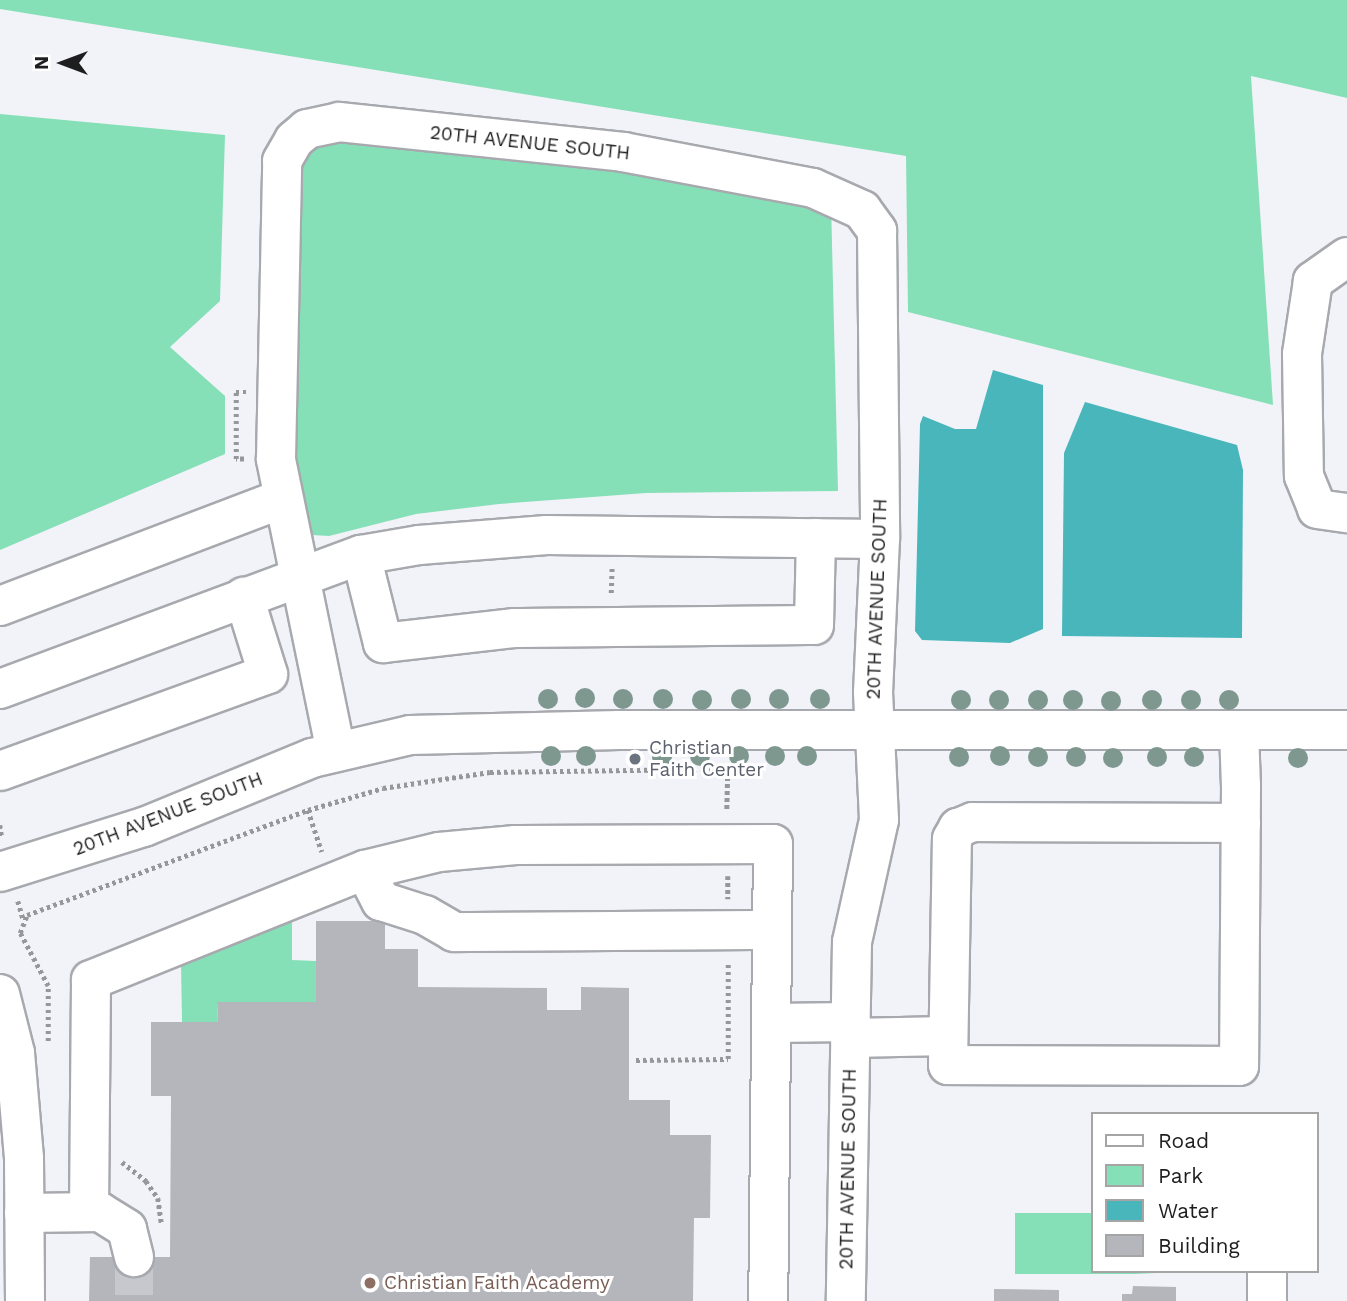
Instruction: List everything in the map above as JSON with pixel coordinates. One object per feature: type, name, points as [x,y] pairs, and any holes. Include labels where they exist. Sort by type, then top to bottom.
[{"type":"street","name":"20TH AVENUE SOUTH","points":[[336,752],[303,575],[281,499],[275,392],[282,161],[285,150],[307,129],[339,122],[674,159],[813,188],[862,210],[877,231],[880,539],[874,729],[879,820],[855,916],[850,1030],[846,1301]]},
{"type":"street","points":[[1347,257],[1313,281],[1302,354],[1304,476],[1317,509],[1347,513]]},
{"type":"street","points":[[0,606],[281,499]]},
{"type":"street","points":[[0,689],[361,555],[491,538],[612,536],[880,539]]},
{"type":"street","points":[[361,555],[383,643],[465,631],[814,625],[816,538]]},
{"type":"street","points":[[0,771],[268,674],[244,597]]},
{"type":"street","points":[[1239,730],[1241,823],[1239,1066],[948,1065],[952,839],[958,828],[973,821],[1241,823]]},
{"type":"street","name":"20TH AVENUE SOUTH","points":[[0,872],[144,827],[336,752],[410,735],[489,731],[1347,730]]},
{"type":"street","points":[[89,1212],[91,980],[365,870],[439,852],[516,845],[773,844],[768,1301]]},
{"type":"street","points":[[365,870],[381,901],[425,915],[454,932],[772,930]]},
{"type":"street","points":[[0,994],[15,1053],[24,1213],[25,1301]]},
{"type":"street","points":[[771,1023],[948,1036]]},
{"type":"street","points":[[24,1213],[89,1212],[115,1219],[127,1229],[134,1257]]},
{"type":"street","points":[[1267,1273],[1267,1301]]},
{"type":"path","points":[[611,627],[612,536]]},
{"type":"green space","points":[[0,0],[1347,0],[1347,98],[1251,76],[1273,405],[908,312],[906,156],[0,9]]},
{"type":"green space","points":[[0,114],[225,135],[220,301],[170,347],[225,396],[225,454],[0,550]]},
{"type":"green space","points":[[333,129],[831,202],[838,491],[646,493],[499,504],[416,514],[329,536],[312,535],[295,480],[292,178],[305,139]]},
{"type":"green space","points":[[292,918],[292,960],[316,961],[316,1002],[217,1002],[218,1022],[182,1022],[181,963]]},
{"type":"green space","points":[[1015,1213],[1092,1213],[1092,1273],[1156,1274],[1015,1274]]},
{"type":"water","points":[[993,370],[1043,385],[1043,629],[1010,643],[922,640],[915,631],[920,424],[923,416],[955,429],[976,429]]},
{"type":"water","points":[[1085,402],[1237,445],[1243,470],[1242,638],[1062,636],[1064,453]]},
{"type":"building","points":[[316,921],[385,921],[385,949],[418,949],[418,987],[547,988],[547,1010],[581,1010],[581,987],[629,988],[629,1100],[670,1100],[670,1135],[711,1135],[710,1218],[694,1218],[693,1301],[89,1301],[90,1257],[170,1257],[171,1096],[151,1096],[151,1022],[218,1022],[217,1002],[316,1002]]},
{"type":"building","points":[[1133,1286],[1176,1287],[1176,1301],[1122,1301],[1122,1294],[1132,1294]]},
{"type":"building","points":[[994,1289],[1059,1290],[1059,1301],[994,1301]]},
{"type":"tunnel","points":[[134,1257],[134,1301]]},
{"type":"place","name":"Christian Faith Center","points":[[635,759]]},
{"type":"place","name":"Christian Faith Academy","points":[[370,1283]]}]
